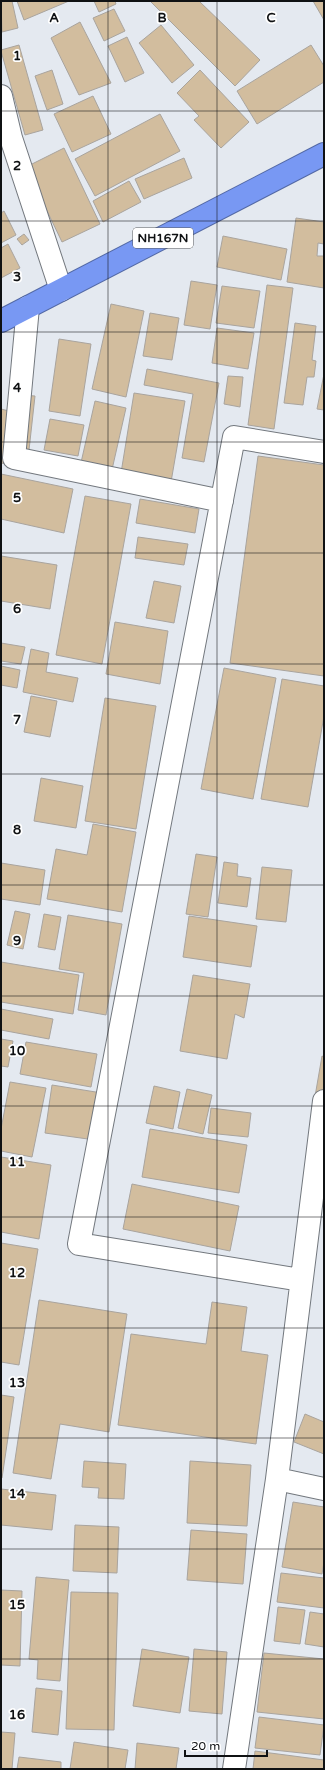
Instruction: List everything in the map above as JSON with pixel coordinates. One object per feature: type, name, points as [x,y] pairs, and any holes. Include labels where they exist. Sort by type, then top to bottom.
[{"type":"highway","name":"NH167N","points":[[1,321],[324,154]]},
{"type":"street","points":[[1,96],[10,138],[61,290]]},
{"type":"street","points":[[28,307],[14,458],[222,501]]},
{"type":"street","points":[[302,1280],[79,1244],[234,437],[324,452]]},
{"type":"street","points":[[234,1769],[278,1479],[324,1101]]},
{"type":"street","points":[[278,1479],[324,1489]]},
{"type":"building","points":[[1,1],[12,1],[18,28],[2,32]]},
{"type":"building","points":[[17,1],[69,1],[24,20]]},
{"type":"building","points":[[94,1],[115,1],[116,4],[99,12]]},
{"type":"building","points":[[150,1],[199,1],[260,60],[235,86]]},
{"type":"building","points":[[313,1],[324,1],[324,20]]},
{"type":"building","points":[[114,9],[125,31],[104,41],[93,18]]},
{"type":"building","points":[[80,22],[111,83],[79,95],[51,38]]},
{"type":"building","points":[[161,25],[194,65],[172,83],[139,43]]},
{"type":"building","points":[[127,37],[144,73],[125,82],[108,46]]},
{"type":"building","points":[[19,45],[43,130],[25,135],[1,51]]},
{"type":"building","points":[[311,45],[324,66],[324,82],[257,124],[237,91]]},
{"type":"building","points":[[52,70],[63,104],[47,110],[35,76]]},
{"type":"building","points":[[200,70],[249,122],[221,148],[194,120],[199,116],[177,93]]},
{"type":"building","points":[[93,96],[111,134],[72,152],[54,114]]},
{"type":"building","points":[[160,114],[180,151],[95,196],[75,159]]},
{"type":"building","points":[[64,148],[100,224],[62,242],[26,167]]},
{"type":"building","points":[[184,158],[192,178],[144,199],[135,179]]},
{"type":"building","points":[[129,181],[141,202],[103,222],[93,201]]},
{"type":"building","points":[[4,211],[16,235],[1,243],[1,213]]},
{"type":"building","points":[[296,218],[324,222],[324,244],[318,243],[317,256],[324,256],[324,288],[287,282]]},
{"type":"building","points":[[24,234],[29,240],[22,245],[17,239]]},
{"type":"building","points":[[223,236],[287,249],[281,280],[217,267]]},
{"type":"building","points":[[8,244],[20,268],[1,278],[1,248]]},
{"type":"building","points":[[191,281],[217,285],[210,329],[184,325]]},
{"type":"building","points":[[267,285],[293,288],[274,429],[248,425]]},
{"type":"building","points":[[222,286],[260,291],[254,328],[216,323]]},
{"type":"building","points":[[111,304],[144,311],[126,397],[92,389]]},
{"type":"building","points":[[150,313],[179,318],[172,360],[143,356]]},
{"type":"building","points":[[295,323],[316,326],[312,360],[316,361],[314,377],[307,377],[303,405],[284,403]]},
{"type":"building","points":[[217,328],[254,333],[248,369],[212,363]]},
{"type":"building","points":[[59,339],[91,344],[80,416],[49,411]]},
{"type":"building","points":[[147,369],[219,383],[204,462],[182,458],[193,394],[144,385]]},
{"type":"building","points":[[324,374],[324,410],[317,409]]},
{"type":"building","points":[[228,376],[243,377],[240,407],[224,404]]},
{"type":"building","points":[[134,393],[185,401],[171,482],[121,473]]},
{"type":"building","points":[[22,395],[35,396],[27,468],[1,463],[1,409],[17,413]]},
{"type":"building","points":[[95,401],[126,408],[111,474],[80,467]]},
{"type":"building","points":[[50,419],[84,425],[78,456],[44,450]]},
{"type":"building","points":[[258,456],[324,465],[324,676],[230,663]]},
{"type":"building","points":[[1,474],[73,489],[64,533],[1,519]]},
{"type":"building","points":[[85,496],[131,504],[102,664],[56,655]]},
{"type":"building","points":[[140,499],[199,509],[195,533],[136,523]]},
{"type":"building","points":[[138,537],[188,544],[184,565],[135,558]]},
{"type":"building","points":[[1,556],[57,565],[50,609],[1,601]]},
{"type":"building","points":[[154,581],[181,586],[174,623],[146,618]]},
{"type":"building","points":[[115,622],[168,631],[160,684],[106,674]]},
{"type":"building","points":[[1,643],[25,647],[21,664],[1,661]]},
{"type":"building","points":[[31,649],[49,653],[46,672],[78,678],[73,702],[23,692]]},
{"type":"building","points":[[1,666],[20,670],[17,688],[1,685]]},
{"type":"building","points":[[224,668],[276,678],[253,799],[201,789]]},
{"type":"building","points":[[282,679],[324,686],[324,716],[308,807],[261,799]]},
{"type":"building","points":[[31,696],[57,701],[50,737],[24,732]]},
{"type":"building","points":[[105,698],[156,706],[136,829],[85,821]]},
{"type":"building","points":[[41,778],[83,786],[76,828],[34,821]]},
{"type":"building","points":[[93,824],[136,832],[122,912],[47,899],[56,849],[87,855]]},
{"type":"building","points":[[196,854],[217,857],[208,917],[186,914]]},
{"type":"building","points":[[224,862],[238,864],[237,876],[251,878],[247,907],[218,903]]},
{"type":"building","points":[[1,863],[45,870],[40,905],[1,899]]},
{"type":"building","points":[[262,867],[292,870],[286,922],[256,919]]},
{"type":"building","points":[[15,911],[30,914],[23,949],[7,945]]},
{"type":"building","points":[[44,914],[61,917],[55,950],[38,947]]},
{"type":"building","points":[[68,915],[122,924],[106,1015],[78,1010],[84,973],[59,969]]},
{"type":"building","points":[[189,916],[257,926],[251,967],[183,957]]},
{"type":"building","points":[[1,962],[79,975],[73,1014],[1,1002]]},
{"type":"building","points":[[193,975],[250,984],[244,1018],[235,1014],[227,1059],[180,1051]]},
{"type":"building","points":[[1,1009],[53,1019],[49,1039],[1,1030]]},
{"type":"building","points":[[1,1039],[13,1041],[8,1067],[1,1066]]},
{"type":"building","points":[[26,1042],[97,1054],[91,1087],[20,1074]]},
{"type":"building","points":[[322,1056],[324,1057],[324,1110],[313,1108]]},
{"type":"building","points":[[10,1082],[46,1088],[32,1157],[1,1151],[1,1129]]},
{"type":"building","points":[[52,1085],[102,1093],[95,1140],[45,1133]]},
{"type":"building","points":[[154,1086],[180,1092],[173,1129],[146,1123]]},
{"type":"building","points":[[187,1089],[212,1095],[203,1134],[178,1128]]},
{"type":"building","points":[[211,1108],[251,1113],[248,1137],[208,1133]]},
{"type":"building","points":[[150,1129],[247,1145],[239,1193],[142,1177]]},
{"type":"building","points":[[1,1157],[51,1165],[39,1239],[1,1232]]},
{"type":"building","points":[[132,1184],[239,1206],[230,1251],[123,1229]]},
{"type":"building","points":[[1,1243],[38,1249],[19,1365],[1,1362]]},
{"type":"building","points":[[39,1300],[127,1314],[109,1432],[60,1424],[51,1479],[13,1473]]},
{"type":"building","points":[[212,1302],[247,1307],[241,1351],[268,1355],[256,1444],[118,1425],[131,1334],[206,1344]]},
{"type":"building","points":[[1,1395],[14,1397],[2,1478],[1,1478]]},
{"type":"building","points":[[305,1414],[324,1422],[324,1454],[294,1442]]},
{"type":"building","points":[[84,1461],[126,1464],[124,1499],[98,1498],[99,1488],[82,1487]]},
{"type":"building","points":[[190,1461],[251,1465],[247,1526],[187,1523]]},
{"type":"building","points":[[1,1489],[56,1495],[52,1530],[1,1525]]},
{"type":"building","points":[[293,1502],[324,1507],[324,1562],[322,1574],[282,1567]]},
{"type":"building","points":[[75,1525],[119,1527],[117,1573],[73,1571]]},
{"type":"building","points":[[191,1530],[247,1534],[243,1584],[187,1580]]},
{"type":"building","points":[[281,1573],[324,1578],[324,1608],[277,1602]]},
{"type":"building","points":[[36,1577],[69,1580],[60,1681],[37,1679],[38,1660],[29,1659]]},
{"type":"building","points":[[1,1590],[22,1591],[20,1666],[1,1665]]},
{"type":"building","points":[[71,1592],[118,1593],[114,1730],[66,1729]]},
{"type":"building","points":[[278,1607],[305,1610],[300,1644],[274,1641]]},
{"type":"building","points":[[310,1612],[324,1614],[324,1647],[305,1644]]},
{"type":"building","points":[[142,1649],[189,1657],[180,1713],[133,1706]]},
{"type":"building","points":[[194,1649],[227,1652],[222,1714],[189,1711]]},
{"type":"building","points":[[264,1653],[324,1659],[324,1719],[257,1712]]},
{"type":"building","points":[[36,1688],[62,1691],[58,1735],[32,1732]]},
{"type":"building","points":[[259,1717],[324,1725],[320,1755],[255,1748]]},
{"type":"building","points":[[1,1732],[15,1733],[12,1769],[1,1769]]},
{"type":"building","points":[[74,1742],[128,1750],[125,1769],[70,1769]]},
{"type":"building","points":[[137,1743],[179,1748],[176,1769],[135,1769]]},
{"type":"building","points":[[255,1751],[324,1760],[324,1769],[253,1769]]},
{"type":"building","points":[[19,1757],[61,1762],[61,1769],[17,1769]]}]
